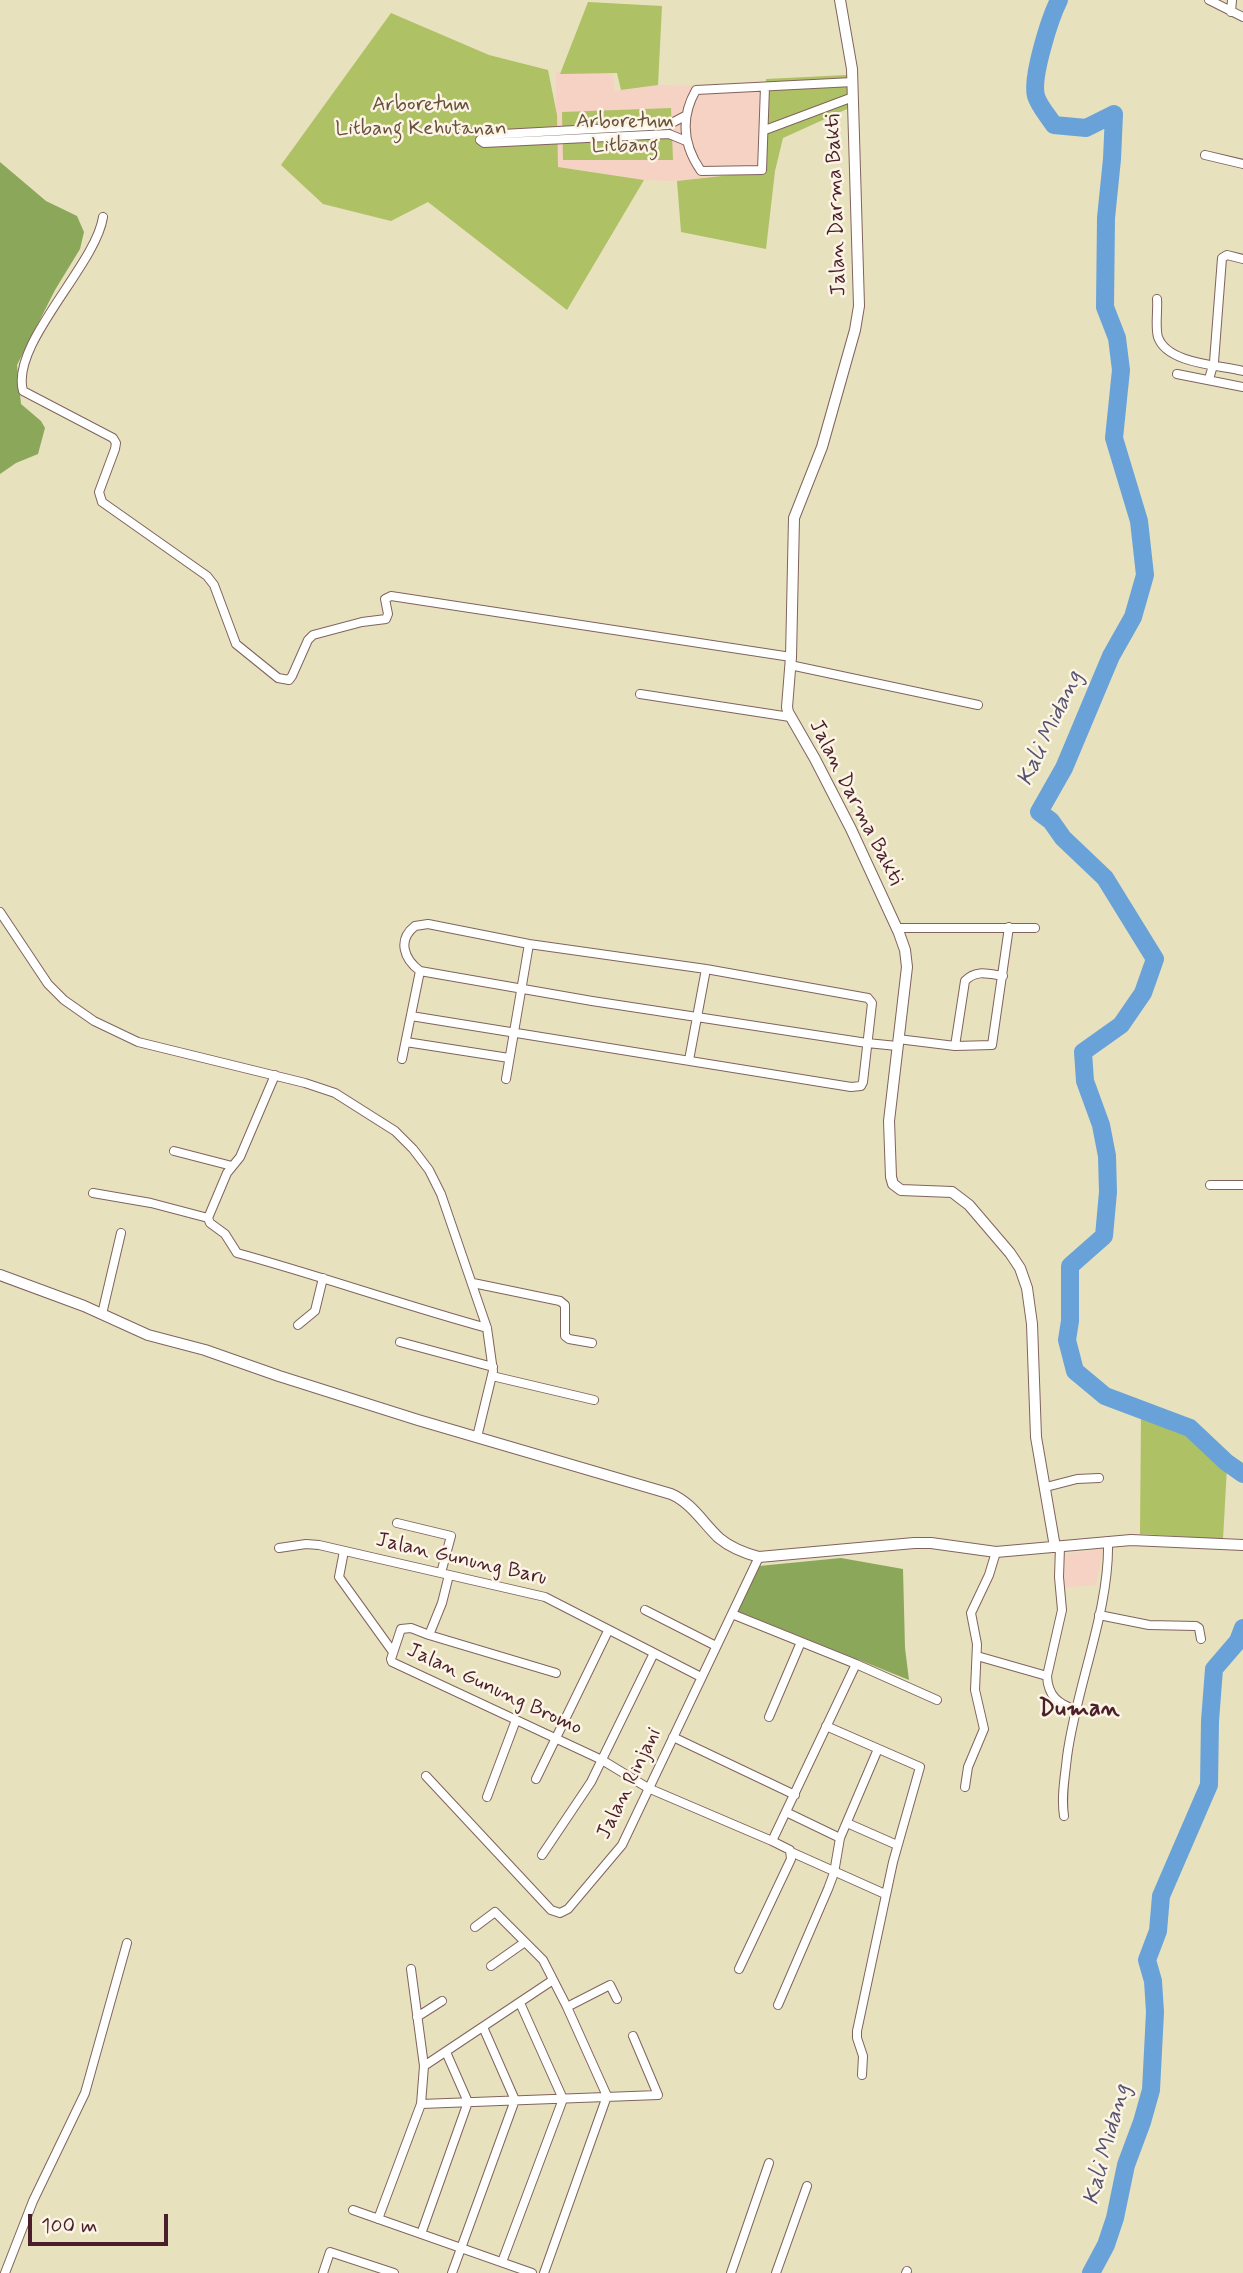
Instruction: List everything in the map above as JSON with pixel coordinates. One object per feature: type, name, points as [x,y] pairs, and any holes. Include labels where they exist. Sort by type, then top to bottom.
[{"type":"street","name":"Jalan Darma Bakti","points":[[840,0],[853,82],[859,306],[855,330],[822,447],[794,518],[787,700],[790,717],[851,829],[903,941],[906,958],[889,1128],[893,1184],[901,1190],[952,1192],[969,1205],[1010,1253],[1020,1268],[1027,1288],[1034,1334],[1036,1437],[1057,1547],[1062,1609],[1047,1676]]},
{"type":"street","points":[[1209,0],[1243,17]]},
{"type":"street","points":[[1231,12],[1233,0]]},
{"type":"street","points":[[685,141],[685,116],[696,90],[853,82]]},
{"type":"street","points":[[669,129],[685,141],[701,171],[759,172],[764,167],[765,87]]},
{"type":"street","points":[[765,130],[853,97]]},
{"type":"street","points":[[559,135],[484,135],[480,138],[484,143],[559,135],[669,129],[685,116]]},
{"type":"street","points":[[1205,155],[1243,164]]},
{"type":"street","points":[[103,217],[97,236],[50,312],[30,351],[21,378],[23,391],[113,438],[115,449],[99,492],[102,502],[207,576],[214,585],[236,644],[278,678],[289,680],[313,635],[362,622],[386,619],[388,614],[385,599],[391,596],[790,661],[978,705]]},
{"type":"street","points":[[1209,379],[1213,364],[1222,258],[1227,255],[1243,259]]},
{"type":"street","points":[[1157,299],[1157,334],[1163,345],[1183,359],[1243,371]]},
{"type":"street","points":[[1177,374],[1243,387]]},
{"type":"street","points":[[640,694],[790,717]]},
{"type":"street","points":[[0,912],[48,984],[64,1000],[94,1021],[138,1042],[275,1075],[335,1093],[404,1139],[423,1161],[435,1181],[487,1328],[493,1372],[477,1437]]},
{"type":"street","points":[[411,1016],[857,1087],[863,1082],[867,1043],[873,1003],[868,998],[706,969],[529,944],[428,924],[415,926],[407,932],[404,945],[411,964],[420,971],[592,1001],[867,1043],[980,1047],[992,1045],[1009,927]]},
{"type":"street","points":[[896,928],[1035,928]]},
{"type":"street","points":[[506,1079],[529,944]]},
{"type":"street","points":[[689,1060],[706,969]]},
{"type":"street","points":[[402,1059],[420,971]]},
{"type":"street","points":[[955,1046],[965,981],[979,973],[1003,976]]},
{"type":"street","points":[[406,1042],[509,1058]]},
{"type":"street","points":[[208,1218],[232,1167],[240,1157],[275,1075]]},
{"type":"street","points":[[174,1151],[232,1167]]},
{"type":"street","points":[[1210,1185],[1243,1185]]},
{"type":"street","points":[[93,1193],[151,1203],[208,1218]]},
{"type":"street","points":[[208,1218],[210,1223],[225,1234],[237,1254],[487,1328]]},
{"type":"street","points":[[102,1314],[121,1233]]},
{"type":"street","points":[[0,1275],[160,1339],[205,1350],[278,1376],[671,1494],[689,1506],[725,1542],[759,1556],[931,1543],[996,1552],[1108,1541],[1167,1540],[1243,1545]]},
{"type":"street","points":[[298,1325],[315,1311],[323,1278]]},
{"type":"street","points":[[473,1283],[561,1301],[566,1310],[565,1336],[592,1343]]},
{"type":"street","points":[[400,1342],[493,1372],[594,1400]]},
{"type":"street","points":[[1046,1487],[1077,1479],[1099,1478]]},
{"type":"street","points":[[397,1522],[451,1536],[442,1603],[429,1635],[556,1674]]},
{"type":"street","points":[[1064,1816],[1062,1788],[1076,1710],[1099,1615],[1108,1541]]},
{"type":"street","name":"Jalan Gunung Baru","points":[[279,1548],[313,1544],[545,1597],[701,1677]]},
{"type":"street","points":[[344,1551],[339,1577],[393,1652]]},
{"type":"street","points":[[965,1787],[968,1767],[984,1729],[975,1690],[978,1656],[972,1607],[989,1575],[996,1552]]},
{"type":"street","name":"Jalan Rinjani","points":[[425,1776],[551,1910],[560,1913],[568,1909],[616,1854],[759,1556]]},
{"type":"street","points":[[645,1610],[716,1646]]},
{"type":"street","points":[[732,1614],[937,1700]]},
{"type":"street","points":[[1099,1615],[1149,1625],[1197,1626],[1201,1639]]},
{"type":"street","name":"Jalan Gunung Bromo","points":[[429,1635],[401,1629],[391,1659],[393,1664],[602,1760],[648,1788],[772,1841],[834,1873],[885,1894]]},
{"type":"street","points":[[536,1779],[608,1630]]},
{"type":"street","points":[[769,1717],[801,1642]]},
{"type":"street","points":[[542,1855],[592,1782],[654,1653]]},
{"type":"street","points":[[978,1656],[1047,1676],[1050,1691],[1057,1702],[1076,1710]]},
{"type":"street","points":[[772,1841],[856,1664]]},
{"type":"street","points":[[487,1797],[516,1720]]},
{"type":"street","points":[[827,1727],[920,1767],[885,1894],[856,2035],[863,2053],[862,2075]]},
{"type":"street","points":[[673,1737],[794,1795]]},
{"type":"street","points":[[778,2006],[834,1873],[841,1838],[878,1749]]},
{"type":"street","points":[[786,1812],[841,1838]]},
{"type":"street","points":[[847,1824],[897,1845]]},
{"type":"street","points":[[739,1969],[792,1852]]},
{"type":"street","points":[[475,1927],[495,1912],[543,1960],[607,2096],[544,2273]]},
{"type":"street","points":[[491,1966],[525,1942]]},
{"type":"street","points":[[5,2273],[33,2201],[85,2093],[127,1943]]},
{"type":"street","points":[[378,2219],[421,2104],[424,2066],[411,1969]]},
{"type":"street","points":[[424,2066],[553,1980]]},
{"type":"street","points":[[567,2007],[610,1985],[617,1999]]},
{"type":"street","points":[[417,2017],[442,2001]]},
{"type":"street","points":[[502,2262],[563,2099],[520,2003]]},
{"type":"street","points":[[452,2273],[515,2101],[483,2027]]},
{"type":"street","points":[[421,2104],[657,2095],[633,2036]]},
{"type":"street","points":[[421,2234],[468,2102],[446,2052]]},
{"type":"street","points":[[731,2273],[769,2163]]},
{"type":"street","points":[[776,2273],[807,2186]]},
{"type":"street","points":[[354,2210],[532,2273]]},
{"type":"street","points":[[323,2273],[330,2252],[394,2273]]},
{"type":"shaded area","points":[[556,71],[564,74],[612,71],[615,91],[658,85],[765,87],[759,172],[677,181],[644,180],[558,167],[482,127],[556,115]]},
{"type":"shaded area","points":[[1103,1549],[1096,1585],[1060,1588],[1064,1554]]},
{"type":"green space","name":"Arboretum Litbang Kehutanan","points":[[588,2],[662,6],[658,85],[621,90],[617,73],[560,74]]},
{"type":"green space","name":"Arboretum Litbang Kehutanan","points":[[391,13],[489,55],[548,70],[557,115],[558,167],[644,180],[567,310],[428,202],[391,221],[323,204],[281,165]]},
{"type":"green space","points":[[847,75],[847,109],[783,138],[775,171],[766,249],[681,232],[677,181],[767,171],[762,170],[766,79]]},
{"type":"green space","name":"Arboretum Litbang","points":[[671,108],[673,160],[563,160],[562,112]]},
{"type":"green space","points":[[0,162],[46,201],[77,216],[84,232],[80,249],[55,290],[17,365],[21,404],[41,421],[45,428],[38,454],[16,463],[0,474]]},
{"type":"green space","points":[[1141,1416],[1190,1433],[1227,1467],[1223,1539],[1140,1534]]},
{"type":"green space","points":[[841,1558],[903,1569],[905,1648],[909,1680],[735,1610],[759,1566]]},
{"type":"waterway","name":"Kali Midang","points":[[1059,0],[1046,33],[1039,62],[1035,87],[1037,100],[1054,125],[1086,128],[1114,114],[1106,218],[1105,307],[1117,338],[1121,370],[1114,438],[1139,521],[1145,575],[1133,617],[1111,656],[1064,768],[1039,812],[1051,821],[1063,838],[1105,878],[1155,959],[1143,993],[1121,1025],[1083,1052],[1085,1081],[1101,1125],[1107,1156],[1108,1192],[1104,1236],[1070,1266],[1070,1321],[1067,1340],[1075,1371],[1105,1396],[1190,1428],[1243,1474]]},
{"type":"waterway","name":"Kali Midang","points":[[1091,2273],[1106,2245],[1115,2218],[1126,2165],[1151,2090],[1155,2012],[1153,1981],[1147,1960],[1158,1931],[1161,1896],[1209,1785],[1214,1669],[1238,1641],[1243,1628]]},
{"type":"district","name":"Duman","points":[[1079,1710]]}]
